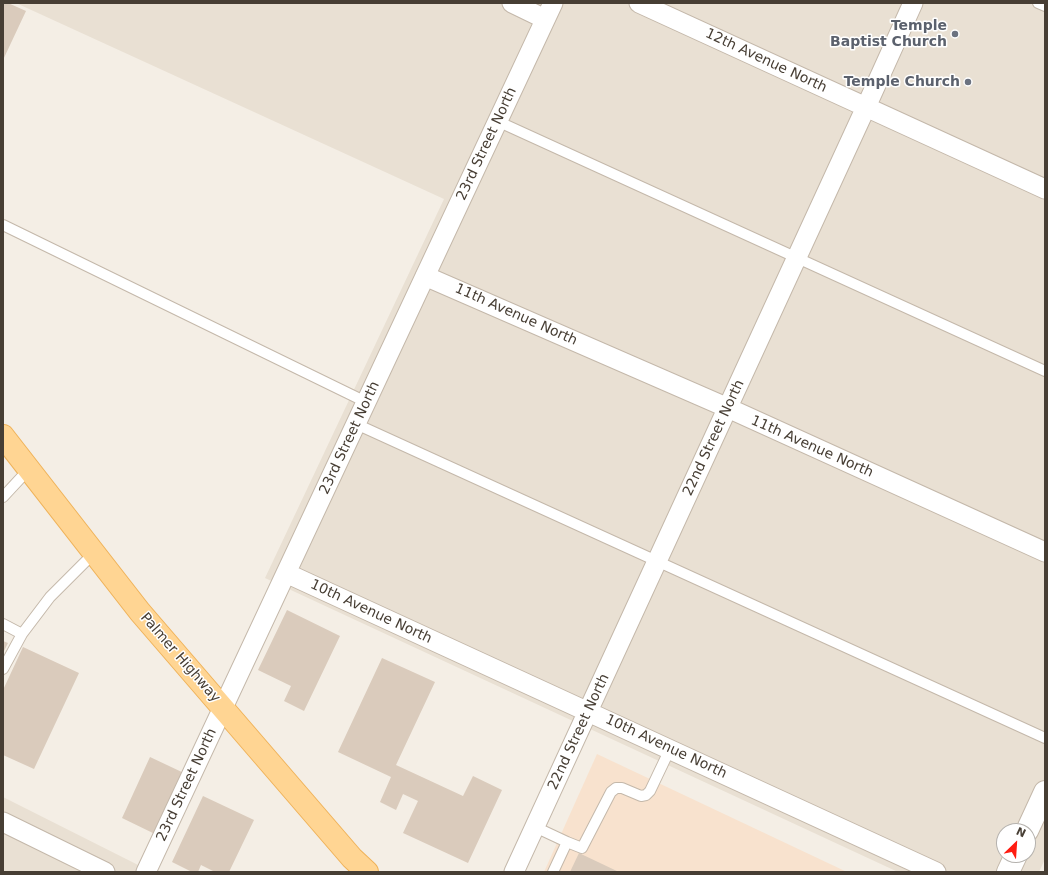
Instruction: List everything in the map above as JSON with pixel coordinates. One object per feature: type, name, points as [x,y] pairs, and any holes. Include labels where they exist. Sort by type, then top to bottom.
[{"type":"main road","name":"Palmer Highway","points":[[3,436],[140,612],[352,858],[367,872]]},
{"type":"street","points":[[512,3],[549,11]]},
{"type":"street","name":"12th Avenue North","points":[[639,3],[1045,189]]},
{"type":"street","name":"22nd Street North","points":[[514,872],[658,562],[913,3]]},
{"type":"street","name":"23rd Street North","points":[[146,872],[549,11]]},
{"type":"street","name":"11th Avenue North","points":[[425,276],[728,408],[1045,552]]},
{"type":"street","name":"10th Avenue North","points":[[286,573],[936,872]]},
{"type":"street","points":[[1031,823],[1045,792]]},
{"type":"street","points":[[3,822],[105,872]]},
{"type":"lane","points":[[1038,3],[1045,6]]},
{"type":"lane","points":[[498,122],[1045,371]]},
{"type":"lane","points":[[3,225],[366,402]]},
{"type":"lane","points":[[356,424],[1045,738]]},
{"type":"lane","points":[[3,497],[29,468]]},
{"type":"lane","points":[[3,669],[22,634],[50,597],[94,553]]},
{"type":"lane","points":[[3,624],[22,634]]},
{"type":"lane","points":[[536,827],[582,848],[611,792],[616,788],[622,788],[641,796],[646,795],[650,791],[670,749]]},
{"type":"lane","points":[[553,872],[567,842]]},
{"type":"shaded area","points":[[16,3],[1045,3],[1045,859],[1039,872],[898,872],[265,578],[444,199]]},
{"type":"shaded area","points":[[597,754],[847,872],[544,872]]},
{"type":"shaded area","points":[[3,797],[152,872],[3,872]]},
{"type":"building","points":[[3,3],[8,3],[26,11],[3,60]]},
{"type":"building","points":[[287,610],[340,636],[304,711],[284,701],[291,686],[258,670]]},
{"type":"building","points":[[3,641],[8,643],[3,653]]},
{"type":"building","points":[[23,647],[79,673],[34,769],[3,755],[3,690]]},
{"type":"building","points":[[382,658],[435,682],[396,765],[463,796],[473,776],[502,790],[468,863],[403,833],[418,801],[403,794],[396,810],[380,802],[391,777],[338,752]]},
{"type":"building","points":[[150,757],[186,774],[157,835],[122,818]]},
{"type":"building","points":[[203,796],[254,820],[229,872],[215,872],[201,865],[198,872],[192,872],[172,862]]},
{"type":"building","points":[[579,853],[619,872],[570,872]]},
{"type":"place","name":"Temple Baptist Church","points":[[955,34]]},
{"type":"place","name":"Temple Church","points":[[968,82]]}]
